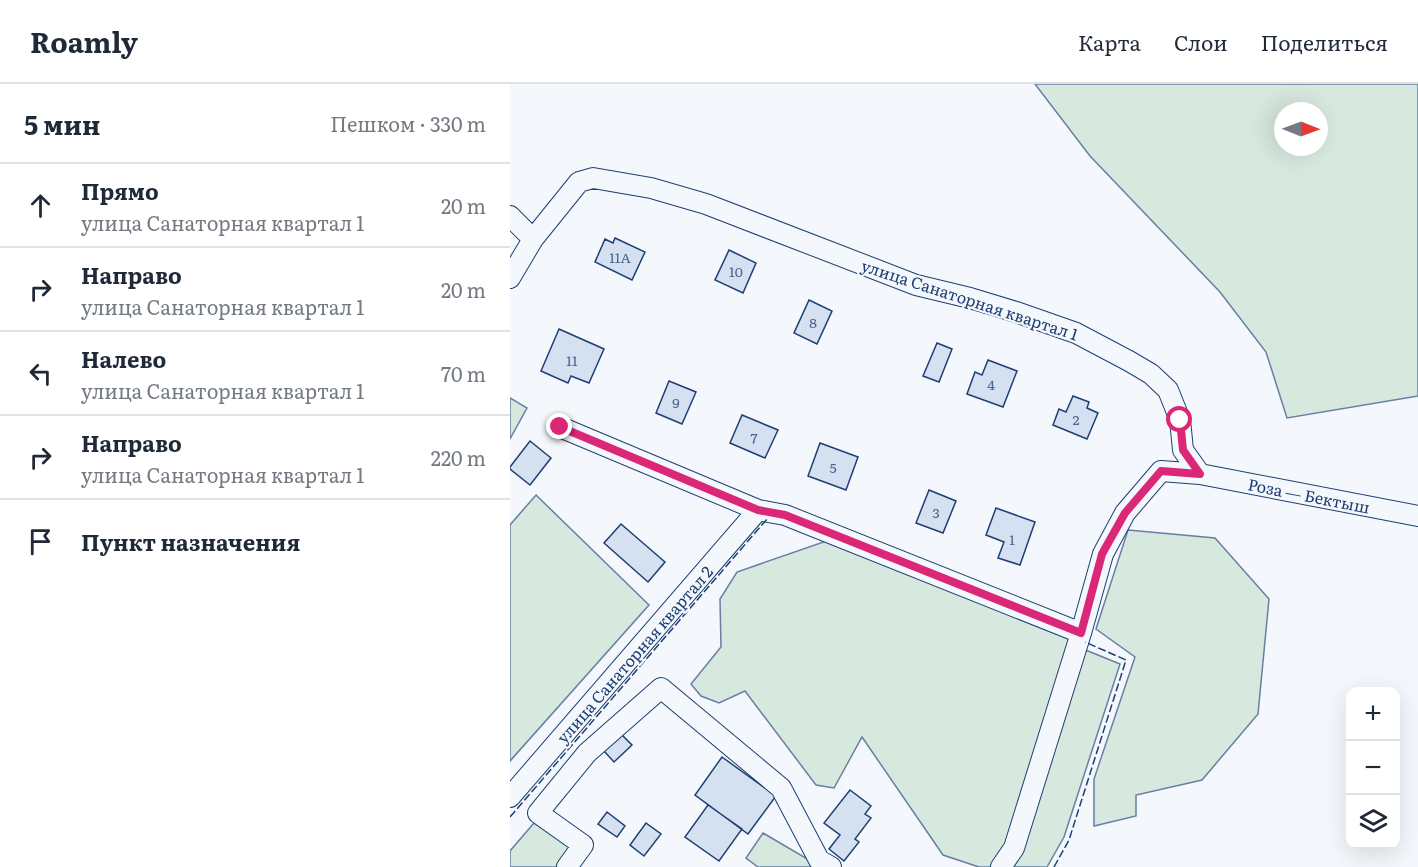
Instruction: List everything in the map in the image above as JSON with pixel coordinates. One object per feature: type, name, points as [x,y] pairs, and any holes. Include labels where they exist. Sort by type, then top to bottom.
[{"type":"street","name":"улица Санаторная квартал 1","points":[[510,278],[533,239],[579,182],[593,178],[651,188],[706,204],[916,285],[970,298],[1076,333],[1151,374],[1168,390],[1180,420],[1183,450],[1200,474]]},
{"type":"street","points":[[510,216],[533,239]]},
{"type":"street","points":[[560,427],[758,510],[785,515],[1081,633]]},
{"type":"street","points":[[1001,867],[1014,848],[1081,633],[1102,554],[1125,513],[1161,471],[1200,474]]},
{"type":"street","name":"Роза — Бектыш","points":[[1200,474],[1418,516]]},
{"type":"street","name":"улица Санаторная квартал 2","points":[[510,797],[758,510]]},
{"type":"street","points":[[567,867],[582,845],[538,813],[587,753],[661,688],[781,788],[819,860],[831,867]]},
{"type":"shaded area","points":[[1035,84],[1418,84],[1418,396],[1287,418],[1266,352],[1220,292],[1090,156]]},
{"type":"shaded area","points":[[510,398],[527,408],[510,439]]},
{"type":"shaded area","points":[[536,495],[649,605],[510,761],[510,525]]},
{"type":"shaded area","points":[[1128,530],[1215,538],[1269,599],[1258,714],[1202,780],[1136,795],[1136,816],[1094,826],[1094,779],[1135,657],[1096,629]]},
{"type":"shaded area","points":[[835,538],[1072,637],[999,867],[979,867],[943,855],[862,737],[834,788],[816,785],[745,691],[719,703],[701,696],[691,684],[721,647],[720,599],[737,572]]},
{"type":"shaded area","points":[[1083,649],[1120,664],[1064,837],[1047,867],[1010,867]]},
{"type":"shaded area","points":[[534,823],[569,847],[557,867],[510,867],[510,851]]},
{"type":"shaded area","points":[[763,833],[821,867],[758,867],[746,858]]},
{"type":"building","points":[[615,238],[645,252],[632,280],[595,262],[605,239],[613,243]]},
{"type":"building","points":[[729,250],[756,263],[743,293],[715,280]]},
{"type":"building","points":[[809,300],[832,311],[817,344],[794,333]]},
{"type":"building","points":[[559,329],[604,349],[589,383],[571,376],[568,383],[541,371]]},
{"type":"building","points":[[937,343],[952,349],[939,382],[923,376]]},
{"type":"building","points":[[988,360],[1017,371],[1003,407],[967,394],[975,372],[982,375]]},
{"type":"building","points":[[669,381],[696,392],[682,424],[656,413]]},
{"type":"building","points":[[1073,396],[1089,402],[1087,408],[1098,413],[1087,439],[1053,425],[1059,409],[1066,412]]},
{"type":"building","points":[[742,415],[778,430],[765,458],[730,443]]},
{"type":"building","points":[[530,441],[551,458],[530,485],[510,467]]},
{"type":"building","points":[[820,443],[858,457],[846,490],[808,476]]},
{"type":"building","points":[[929,490],[956,501],[943,533],[916,523]]},
{"type":"building","points":[[996,508],[1035,522],[1020,565],[998,558],[1004,542],[986,535]]},
{"type":"building","points":[[621,524],[665,562],[648,582],[604,543]]},
{"type":"building","points":[[621,734],[632,745],[614,762],[604,751]]},
{"type":"building","points":[[722,757],[776,796],[748,834],[695,795]]},
{"type":"building","points":[[850,790],[871,806],[865,814],[871,818],[855,839],[859,842],[844,861],[829,849],[840,835],[824,823]]},
{"type":"building","points":[[708,805],[742,829],[719,861],[685,837]]},
{"type":"building","points":[[607,812],[625,826],[617,837],[598,824]]},
{"type":"building","points":[[646,823],[661,834],[644,856],[630,845]]},
{"type":"fence","points":[[510,817],[769,519]]},
{"type":"fence","points":[[1054,867],[1069,840],[1126,660],[1085,642]]},
{"type":"route","points":[[560,427],[758,510],[785,515],[1081,633],[1102,554],[1125,513],[1161,471],[1200,474],[1183,450],[1180,420]]}]
